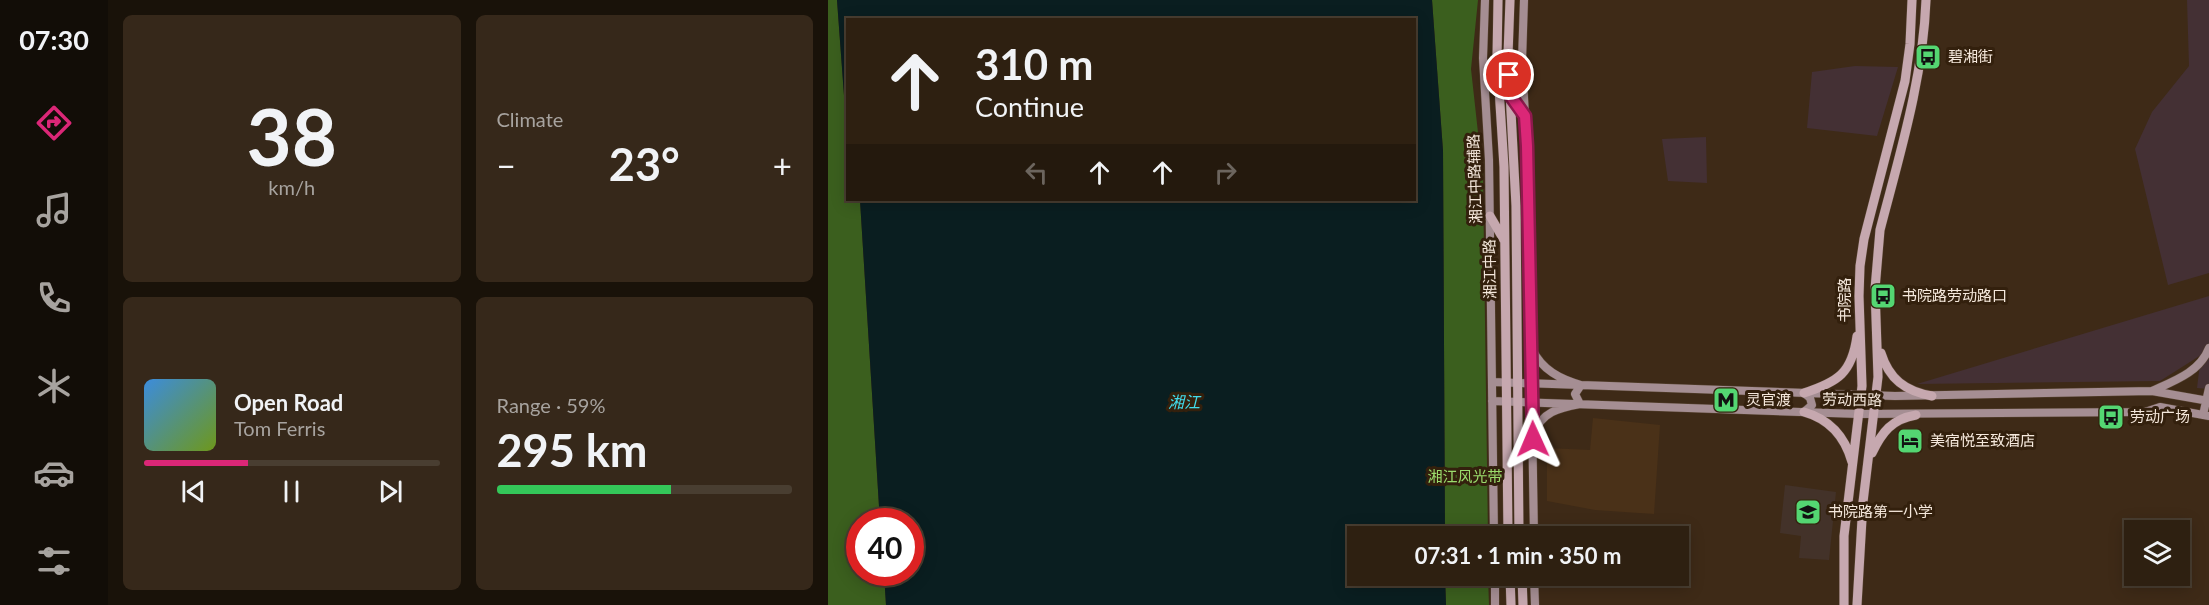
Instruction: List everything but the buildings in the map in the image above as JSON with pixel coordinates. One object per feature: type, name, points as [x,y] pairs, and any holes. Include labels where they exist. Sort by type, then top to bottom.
[{"type":"main road","name":"湘江中路辅路","points":[[1485,0],[1483,58],[1489,138],[1494,526]]},
{"type":"main road","name":"湘江中路","points":[[1498,0],[1497,57],[1505,242],[1508,526]]},
{"type":"main road","name":"湘江中路","points":[[1510,0],[1519,526]]},
{"type":"main road","name":"书院路","points":[[1844,605],[1844,536],[1861,395],[1859,281],[1862,250],[1905,81],[1912,0]]},
{"type":"main road","name":"书院路","points":[[1857,605],[1878,369],[1875,295],[1878,240],[1917,85],[1926,0]]},
{"type":"main road","points":[[1524,1],[1522,61],[1534,526]]},
{"type":"main road","points":[[1510,95],[1525,116]]},
{"type":"main road","points":[[1490,216],[1505,242]]},
{"type":"main road","points":[[1804,393],[1834,382],[1845,371],[1856,342],[1860,319]]},
{"type":"main road","points":[[1877,340],[1884,362],[1896,380],[1907,389],[1932,396]]},
{"type":"main road","points":[[1531,345],[1537,358],[1546,368],[1564,380],[1581,385],[1575,394],[1580,404],[1547,414],[1538,425],[1533,439]]},
{"type":"main road","points":[[2152,391],[2189,373],[2205,358],[2209,348]]},
{"type":"main road","name":"劳动西路","points":[[1492,382],[1932,396],[2152,391],[2208,401]]},
{"type":"main road","points":[[2206,415],[2209,388]]},
{"type":"main road","points":[[1804,393],[1810,398],[1812,405],[1804,412],[1822,420],[1839,434],[1847,448],[1853,467]]},
{"type":"main road","name":"劳动西路","points":[[1492,401],[1874,415],[2145,412],[2160,407],[2206,415]]},
{"type":"main road","points":[[1868,464],[1886,429],[1899,418],[1916,415]]},
{"type":"main road","points":[[1495,586],[1495,605]]},
{"type":"main road","points":[[1510,586],[1511,605]]},
{"type":"main road","points":[[1522,586],[1523,605]]},
{"type":"main road","points":[[1534,586],[1535,605]]},
{"type":"shaded area","points":[[2187,0],[2209,0],[2209,273],[2168,285],[2135,149],[2152,112],[2189,66]]},
{"type":"shaded area","points":[[1855,66],[1898,67],[1877,136],[1807,128],[1812,72]]},
{"type":"shaded area","points":[[1706,137],[1707,183],[1668,181],[1662,139]]},
{"type":"shaded area","points":[[2209,296],[2209,389],[2197,388],[2201,355],[2160,381],[1917,384]]},
{"type":"shaded area","points":[[1593,418],[1660,425],[1654,514],[1595,510],[1547,501],[1547,448],[1590,450]]},
{"type":"shaded area","name":"书院路第一小学","points":[[1785,485],[1836,492],[1829,560],[1799,558],[1801,536],[1780,533]]},
{"type":"green space","points":[[828,0],[837,0],[846,107],[846,201],[860,201],[879,508],[846,508],[846,586],[885,586],[886,605],[828,605]]},
{"type":"green space","name":"湘江风光带","points":[[1432,0],[1478,0],[1471,69],[1483,178],[1488,526],[1445,526],[1443,151]]},
{"type":"green space","points":[[1445,586],[1488,586],[1489,605],[1446,605]]},
{"type":"water","name":"湘江","points":[[837,0],[1432,0],[1443,151],[1445,526],[1347,526],[1347,586],[1445,586],[1446,605],[886,605],[885,586],[924,586],[924,508],[879,508],[860,201],[1416,201],[1416,18],[846,18],[846,107]]},
{"type":"place","name":"碧湘街","points":[[1928,57]]},
{"type":"place","name":"书院路劳动路口","points":[[1883,296]]},
{"type":"place","name":"灵官渡","points":[[1726,400]]},
{"type":"place","name":"劳动广场","points":[[2111,417]]},
{"type":"place","name":"美宿悦至致酒店","points":[[1910,441]]},
{"type":"place","name":"书院路第一小学","points":[[1808,512]]},
{"type":"route","points":[[1509,75],[1510,95],[1525,116],[1527,146],[1533,439]]}]
